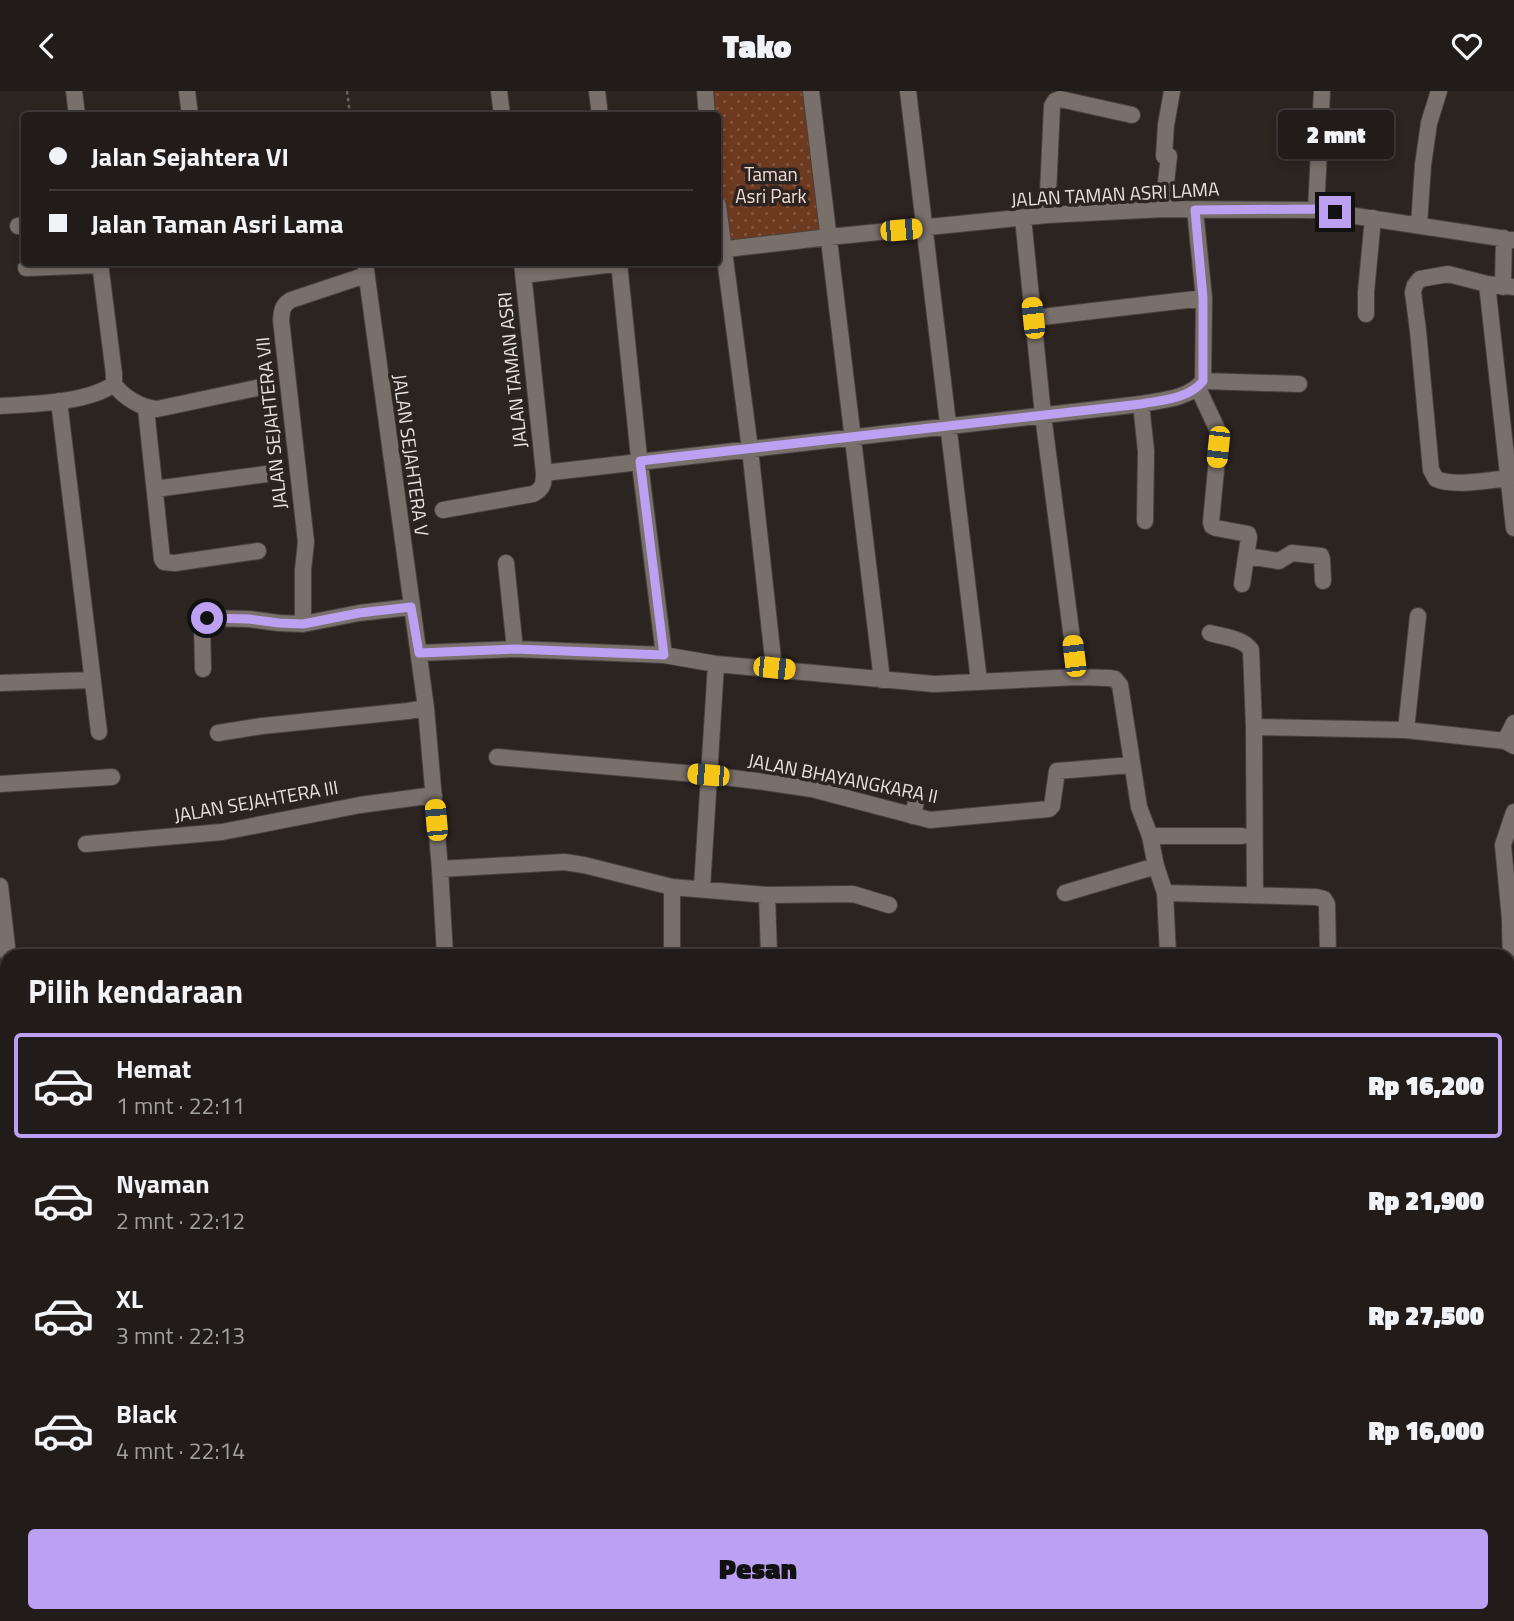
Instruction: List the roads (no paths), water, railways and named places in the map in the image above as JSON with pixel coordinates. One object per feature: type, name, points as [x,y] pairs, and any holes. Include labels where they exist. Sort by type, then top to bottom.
[{"type":"street","points":[[74,91],[77,112]]},
{"type":"street","points":[[187,91],[190,112]]},
{"type":"street","points":[[499,91],[502,112]]},
{"type":"street","points":[[597,91],[600,112]]},
{"type":"street","points":[[705,91],[708,112]]},
{"type":"street","points":[[810,91],[881,680]]},
{"type":"street","points":[[908,91],[979,681]]},
{"type":"street","points":[[1163,209],[1169,156],[1164,156],[1166,125],[1172,91]]},
{"type":"street","points":[[1317,209],[1322,91]]},
{"type":"street","points":[[1419,225],[1429,123],[1439,91]]},
{"type":"street","points":[[1047,215],[1052,106],[1055,101],[1060,99],[1132,115]]},
{"type":"street","name":"JALAN TAMAN ASRI LAMA","points":[[721,250],[1047,215],[1163,209],[1317,209],[1509,239]]},
{"type":"street","points":[[1195,210],[1203,298],[1200,384],[1219,438],[1211,522],[1216,528],[1248,534],[1242,584]]},
{"type":"street","points":[[1023,218],[1043,415],[1077,677]]},
{"type":"street","points":[[1366,314],[1373,219]]},
{"type":"street","points":[[1509,239],[1501,286],[1514,528]]},
{"type":"street","points":[[721,257],[750,449],[774,668]]},
{"type":"street","points":[[26,268],[63,266]]},
{"type":"street","points":[[100,266],[114,384],[120,392],[146,409],[157,409],[261,387]]},
{"type":"street","points":[[523,269],[572,266]]},
{"type":"street","points":[[620,266],[640,461],[664,655]]},
{"type":"street","name":"JALAN SEJAHTERA V","points":[[365,269],[426,708],[440,869],[444,949]]},
{"type":"street","name":"JALAN SEJAHTERA VII","points":[[303,624],[306,542],[281,320],[282,309],[291,300],[365,269]]},
{"type":"street","name":"JALAN TAMAN ASRI","points":[[523,269],[544,473]]},
{"type":"street","points":[[1501,286],[1448,274],[1420,279],[1413,292],[1432,470],[1436,479],[1456,483],[1510,478]]},
{"type":"street","points":[[1033,318],[1203,298]]},
{"type":"street","points":[[0,406],[59,401],[102,391],[114,384]]},
{"type":"street","points":[[443,510],[533,494],[544,484],[544,473],[1141,404],[1188,394],[1200,384],[1298,384]]},
{"type":"street","points":[[59,401],[99,732]]},
{"type":"street","points":[[1141,404],[1146,451],[1144,521]]},
{"type":"street","points":[[146,409],[164,562],[175,563],[258,551]]},
{"type":"street","points":[[155,489],[274,473]]},
{"type":"street","points":[[1247,556],[1279,561],[1292,553],[1321,556],[1323,581]]},
{"type":"street","points":[[506,563],[515,649]]},
{"type":"street","points":[[203,669],[203,619],[249,619],[303,624],[359,613],[411,607]]},
{"type":"street","points":[[1406,730],[1418,616]]},
{"type":"street","points":[[1210,633],[1243,642],[1251,650],[1255,895]]},
{"type":"street","points":[[419,653],[515,649],[664,655],[716,664],[934,684],[1077,677],[1115,679],[1120,685],[1139,807],[1150,836],[1165,893],[1168,949]]},
{"type":"street","points":[[702,888],[716,664]]},
{"type":"street","points":[[0,683],[93,680]]},
{"type":"street","points":[[218,733],[426,708]]},
{"type":"street","points":[[1254,727],[1406,730],[1505,742],[1514,723]]},
{"type":"street","name":"JALAN BHAYANGKARA II","points":[[497,757],[708,775],[812,789],[930,820],[1049,809],[1052,806],[1057,771],[1131,765]]},
{"type":"street","points":[[0,784],[113,777]]},
{"type":"street","name":"JALAN SEJAHTERA III","points":[[86,843],[222,832],[360,804],[434,795]]},
{"type":"street","points":[[913,816],[917,796]]},
{"type":"street","points":[[1511,949],[1512,919],[1503,845],[1514,812]]},
{"type":"street","points":[[1150,836],[1242,836]]},
{"type":"street","points":[[440,869],[564,862],[672,887],[767,895],[853,894],[888,905]]},
{"type":"street","points":[[1065,893],[1156,866]]},
{"type":"street","points":[[0,886],[7,949]]},
{"type":"street","points":[[672,887],[672,949]]},
{"type":"street","points":[[1165,893],[1324,899],[1327,904],[1328,949]]},
{"type":"street","points":[[767,895],[769,949]]},
{"type":"park label","name":"Taman Asri Park","points":[[771,185]]}]
